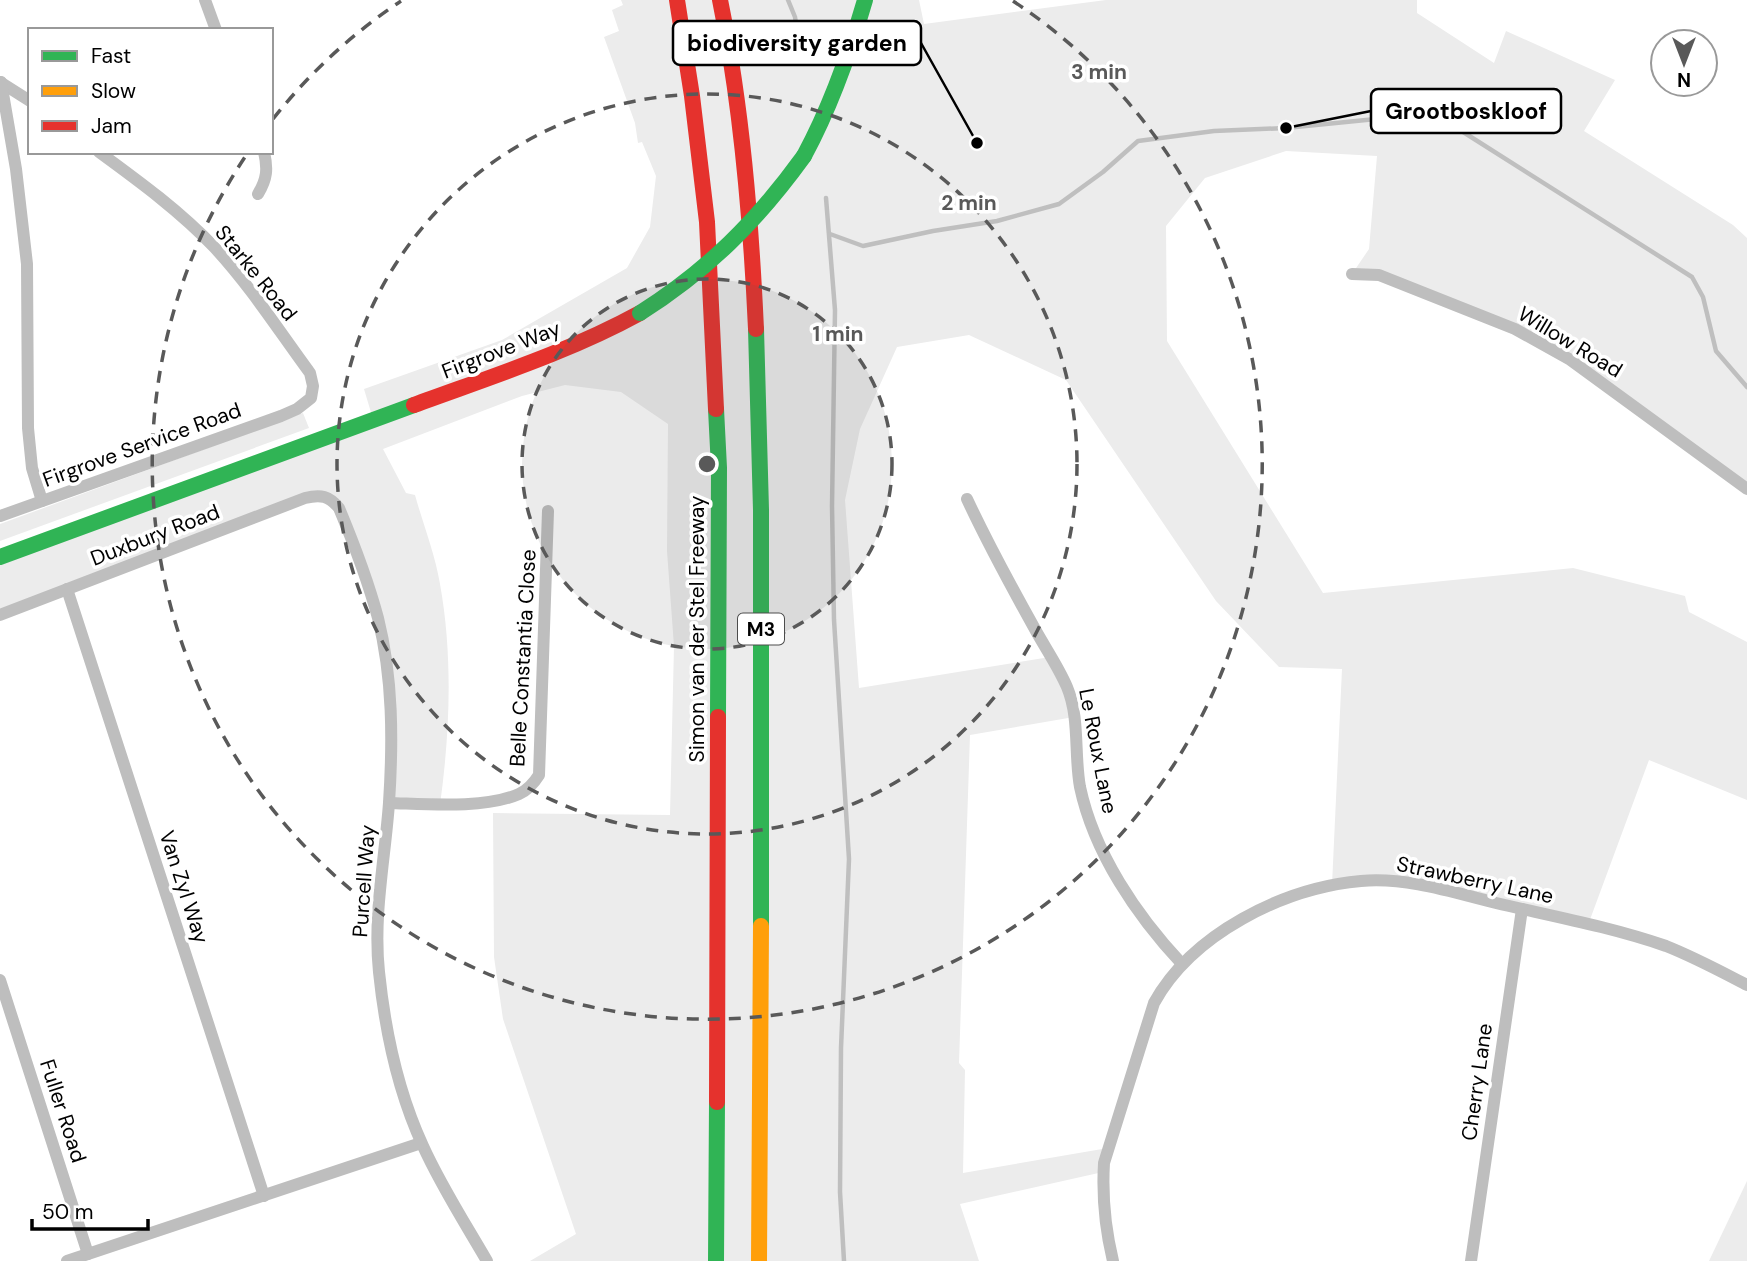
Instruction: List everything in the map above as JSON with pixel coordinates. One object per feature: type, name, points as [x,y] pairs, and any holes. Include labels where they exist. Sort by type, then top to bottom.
[{"type":"main road","name":"Simon van der Stel Freeway","points":[[677,0],[707,222],[719,468],[716,1261]]},
{"type":"main road","name":"M3","points":[[720,0],[727,34],[745,179],[758,337],[761,472],[759,1261]]},
{"type":"main road","name":"Firgrove Way","points":[[0,557],[563,350],[609,330],[673,293],[743,234],[780,191],[804,156],[827,114],[845,69],[865,0]]},
{"type":"street","points":[[205,0],[215,28]]},
{"type":"street","points":[[1,82],[28,100]]},
{"type":"street","points":[[1,82],[15,157],[27,264],[28,428],[32,468],[42,500]]},
{"type":"street","name":"Starke Road","points":[[102,154],[158,195],[215,247],[242,281],[310,373],[313,386],[311,398],[297,409]]},
{"type":"street","points":[[257,194],[265,182],[268,166],[265,154]]},
{"type":"street","name":"Willow Road","points":[[1352,274],[1379,275],[1515,328],[1569,359],[1747,489]]},
{"type":"street","name":"Firgrove Service Road","points":[[0,516],[297,409]]},
{"type":"street","name":"Duxbury Road","points":[[0,615],[305,498],[324,496]]},
{"type":"street","name":"Purcell Way","points":[[324,496],[332,500],[339,509],[368,585],[378,620],[390,696],[389,803],[380,896],[378,969],[388,1033],[410,1114],[421,1143],[487,1261]]},
{"type":"street","name":"Le Roux Lane","points":[[967,499],[987,541],[1068,688],[1074,717],[1080,786],[1091,822],[1111,864],[1139,912],[1182,964]]},
{"type":"street","name":"Belle Constantia Close","points":[[389,803],[440,804],[498,800],[526,790],[539,775],[548,511]]},
{"type":"street","name":"Van Zyl Way","points":[[66,589],[264,1196]]},
{"type":"street","name":"Strawberry Lane","points":[[1113,1261],[1104,1220],[1104,1163],[1154,1003],[1165,983],[1182,964],[1241,920],[1271,905],[1332,885],[1362,881],[1390,881],[1428,886],[1664,946],[1703,962],[1747,985]]},
{"type":"street","name":"Cherry Lane","points":[[1471,1261],[1522,909]]},
{"type":"street","name":"Fuller Road","points":[[0,980],[89,1254]]},
{"type":"street","points":[[67,1261],[421,1143]]},
{"type":"shaded area","points":[[621,0],[919,0],[924,24],[1106,0],[1417,0],[1417,13],[1494,63],[1506,31],[1615,80],[1584,131],[1733,225],[1747,238],[1747,489],[1569,359],[1379,275],[1352,274],[1369,249],[1377,156],[1286,151],[1205,178],[1166,226],[1167,341],[1323,593],[1573,568],[1685,596],[1689,612],[1747,642],[1747,800],[1649,760],[1588,925],[1428,886],[1332,885],[1342,669],[1279,667],[1216,601],[1066,380],[969,335],[897,347],[860,429],[845,500],[859,688],[1050,657],[1074,717],[970,735],[959,1063],[965,1070],[963,1173],[1108,1148],[1103,1172],[960,1204],[979,1261],[530,1261],[576,1234],[503,1019],[494,957],[493,813],[670,815],[674,646],[667,551],[668,424],[621,392],[565,385],[522,396],[383,449],[406,493],[415,495],[440,584],[447,639],[449,694],[440,805],[389,803],[387,664],[351,537],[324,496],[0,615],[0,557],[373,419],[364,389],[502,340],[627,268],[650,227],[656,176],[642,142],[638,143],[635,123],[604,37],[619,31],[612,10],[623,5]]},
{"type":"shaded area","points":[[303,413],[309,428],[0,541],[0,524]]},
{"type":"shaded area","points":[[1747,1181],[1747,1261],[1709,1261]]},
{"type":"waterway","points":[[788,0],[795,17],[801,55]]},
{"type":"waterway","points":[[830,234],[863,246],[997,221],[1059,204],[1103,172],[1138,141],[1214,131],[1286,128],[1386,118],[1460,130],[1692,277],[1703,297],[1716,351],[1747,387]]},
{"type":"waterway","points":[[826,198],[835,310],[832,506],[834,620],[849,859],[841,1048],[840,1192],[844,1261]]},
{"type":"traffic: fast","points":[[804,156],[839,80],[865,0]]},
{"type":"traffic: fast","points":[[640,313],[665,297],[730,243],[768,202],[804,156]]},
{"type":"traffic: fast","points":[[756,329],[761,510],[761,926]]},
{"type":"traffic: fast","points":[[0,557],[414,405]]},
{"type":"traffic: fast","points":[[716,409],[719,468],[718,717]]},
{"type":"traffic: fast","points":[[716,1261],[717,1102]]},
{"type":"traffic: slow","points":[[759,1261],[761,926]]},
{"type":"traffic: jam","points":[[677,0],[707,222],[716,409]]},
{"type":"traffic: jam","points":[[720,0],[744,164],[756,329]]},
{"type":"traffic: jam","points":[[414,405],[557,352],[640,313]]},
{"type":"traffic: jam","points":[[717,1102],[718,717]]},
{"type":"place","name":"Grootboskloof","points":[[1286,128]]},
{"type":"place","name":"biodiversity garden","points":[[977,143]]}]
